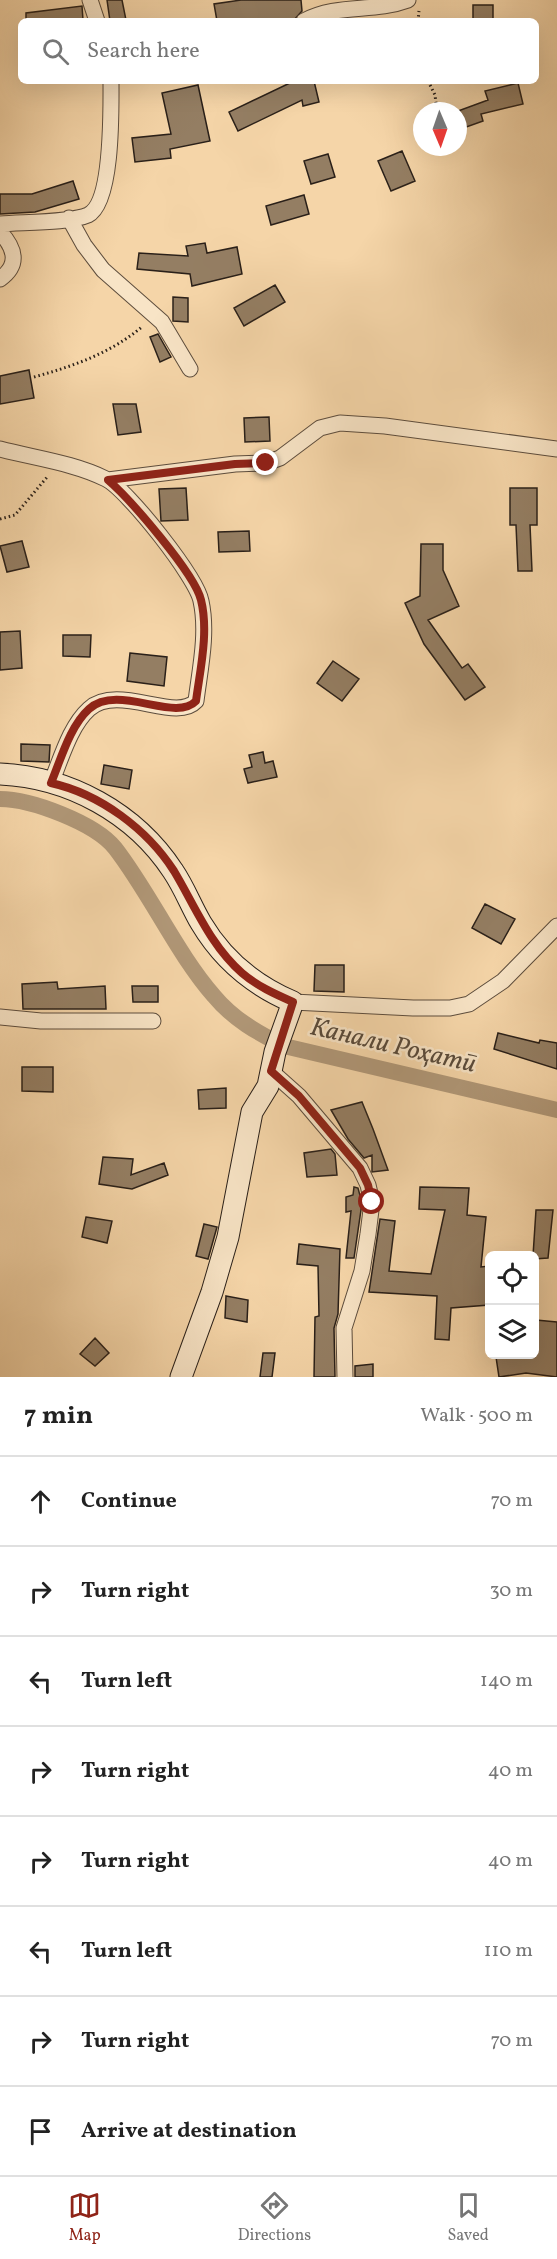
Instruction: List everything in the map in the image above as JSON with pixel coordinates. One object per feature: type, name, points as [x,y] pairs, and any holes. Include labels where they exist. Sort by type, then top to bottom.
[{"type":"street","points":[[90,0],[96,18]]},
{"type":"street","points":[[309,18],[322,11],[394,5],[408,0]]},
{"type":"street","points":[[0,224],[88,215],[99,206],[105,184],[111,84]]},
{"type":"street","points":[[69,218],[84,245],[103,270],[155,315],[190,369]]},
{"type":"street","points":[[0,232],[12,245],[15,257],[10,272],[0,279]]},
{"type":"street","points":[[108,480],[235,464],[266,463],[280,458],[320,428],[340,423],[385,426],[557,449]]},
{"type":"street","points":[[0,449],[108,480],[124,493],[148,522],[198,593],[203,622],[196,701],[185,708],[117,699],[98,702],[88,710],[75,728],[51,783]]},
{"type":"street","points":[[0,774],[51,783],[114,809],[147,838],[173,871],[203,926],[241,973],[267,991],[293,1002],[422,1008],[450,1008],[469,1004],[502,981],[557,926]]},
{"type":"street","points":[[181,1377],[212,1292],[228,1238],[252,1112],[268,1086],[273,1061],[293,1002]]},
{"type":"street","points":[[0,1017],[153,1021]]},
{"type":"street","points":[[273,1061],[299,1096],[360,1168],[368,1185],[372,1202],[362,1271],[344,1328],[345,1377]]},
{"type":"path","points":[[430,84],[436,102]]},
{"type":"path","points":[[34,377],[84,363],[127,339],[155,315]]},
{"type":"path","points":[[0,519],[15,515],[57,464]]},
{"type":"building","points":[[107,0],[122,0],[126,18],[110,18]]},
{"type":"building","points":[[241,0],[301,0],[302,11],[296,18],[216,18],[214,4]]},
{"type":"building","points":[[473,5],[493,5],[493,18],[473,18]]},
{"type":"building","points":[[82,6],[83,18],[26,18],[26,13]]},
{"type":"building","points":[[288,84],[315,84],[319,102],[303,106],[302,100],[238,131],[229,112]]},
{"type":"building","points":[[518,84],[523,104],[481,114],[483,121],[467,127],[467,108],[488,100],[485,91]]},
{"type":"building","points":[[198,85],[210,141],[170,149],[171,158],[135,162],[132,138],[171,134],[162,93]]},
{"type":"building","points":[[402,151],[415,181],[391,191],[378,161]]},
{"type":"building","points":[[328,154],[335,177],[311,184],[304,161]]},
{"type":"building","points":[[73,181],[79,199],[35,212],[0,214],[0,194],[32,194]]},
{"type":"building","points":[[304,195],[309,214],[271,225],[266,206]]},
{"type":"building","points":[[205,243],[207,253],[237,247],[242,274],[192,286],[190,274],[137,269],[139,253],[188,256],[186,246]]},
{"type":"building","points":[[275,285],[285,302],[244,326],[234,308]]},
{"type":"building","points":[[173,297],[188,298],[188,322],[173,321]]},
{"type":"building","points":[[158,334],[171,357],[160,362],[150,337]]},
{"type":"building","points":[[29,370],[34,398],[0,404],[0,376]]},
{"type":"building","points":[[113,404],[136,404],[141,432],[118,435]]},
{"type":"building","points":[[269,417],[270,441],[245,442],[244,418]]},
{"type":"building","points":[[186,488],[188,520],[161,521],[159,489]]},
{"type":"building","points":[[510,488],[537,488],[537,525],[530,525],[532,571],[518,571],[516,525],[510,525]]},
{"type":"building","points":[[249,531],[250,551],[219,552],[218,532]]},
{"type":"building","points":[[22,541],[29,567],[7,572],[0,546]]},
{"type":"building","points":[[421,544],[443,544],[443,570],[459,606],[428,620],[462,668],[468,664],[485,687],[465,700],[424,644],[405,603],[420,596]]},
{"type":"building","points":[[20,631],[22,668],[0,670],[0,632]]},
{"type":"building","points":[[63,635],[91,635],[90,657],[63,656]]},
{"type":"building","points":[[130,653],[167,657],[164,686],[127,681]]},
{"type":"building","points":[[333,661],[359,679],[342,701],[317,683]]},
{"type":"building","points":[[21,744],[50,745],[49,762],[21,761]]},
{"type":"building","points":[[263,752],[265,763],[273,761],[277,777],[248,783],[244,769],[252,767],[249,755]]},
{"type":"building","points":[[104,765],[132,770],[129,789],[101,784]]},
{"type":"building","points":[[485,904],[515,919],[501,944],[472,928]]},
{"type":"building","points":[[315,965],[344,965],[344,992],[314,991]]},
{"type":"building","points":[[57,982],[58,989],[105,986],[106,1009],[23,1009],[22,984]]},
{"type":"building","points":[[132,986],[158,986],[158,1002],[133,1002]]},
{"type":"building","points":[[498,1033],[539,1043],[540,1040],[557,1043],[557,1069],[494,1049]]},
{"type":"building","points":[[22,1067],[53,1067],[53,1092],[22,1091]]},
{"type":"building","points":[[226,1088],[226,1108],[199,1109],[198,1090]]},
{"type":"building","points":[[362,1102],[388,1170],[372,1172],[372,1155],[364,1158],[348,1139],[331,1110]]},
{"type":"building","points":[[331,1149],[335,1154],[337,1175],[307,1177],[304,1153]]},
{"type":"building","points":[[103,1157],[133,1159],[131,1175],[164,1163],[168,1175],[132,1189],[99,1184]]},
{"type":"building","points":[[354,1187],[358,1188],[362,1203],[354,1258],[346,1258],[351,1211],[346,1212],[346,1197],[353,1195]]},
{"type":"building","points":[[420,1187],[469,1188],[467,1215],[486,1217],[481,1267],[485,1266],[485,1305],[451,1308],[449,1340],[435,1339],[437,1296],[369,1292],[380,1219],[395,1221],[389,1271],[431,1274],[445,1210],[419,1209]]},
{"type":"building","points":[[536,1210],[553,1210],[548,1258],[539,1259],[539,1251],[533,1251]]},
{"type":"building","points":[[86,1217],[112,1221],[107,1243],[82,1237]]},
{"type":"building","points":[[204,1224],[217,1227],[208,1259],[196,1256]]},
{"type":"building","points":[[299,1244],[340,1249],[338,1314],[334,1328],[335,1377],[314,1377],[315,1317],[319,1316],[318,1266],[297,1264]]},
{"type":"building","points":[[226,1296],[248,1300],[247,1322],[225,1318]]},
{"type":"building","points":[[539,1320],[557,1322],[557,1377],[526,1373],[499,1377],[496,1359],[539,1359]]},
{"type":"building","points":[[95,1338],[109,1353],[95,1366],[80,1354]]},
{"type":"building","points":[[263,1353],[275,1353],[272,1377],[260,1377]]},
{"type":"building","points":[[373,1364],[373,1377],[355,1377],[355,1366]]},
{"type":"waterway","name":"Канали Роҳатӣ","points":[[0,799],[28,803],[62,814],[106,839],[128,866],[176,943],[214,996],[229,1012],[265,1036],[284,1046],[557,1110]]},
{"type":"route","points":[[266,463],[235,464],[108,480],[124,493],[148,522],[195,585],[201,600],[202,660],[196,701],[185,708],[117,699],[98,702],[88,710],[75,728],[51,783],[61,785],[114,809],[147,838],[173,871],[203,926],[241,973],[267,991],[293,1002],[275,1052],[271,1071],[299,1096],[360,1168],[368,1185],[372,1202]]}]
